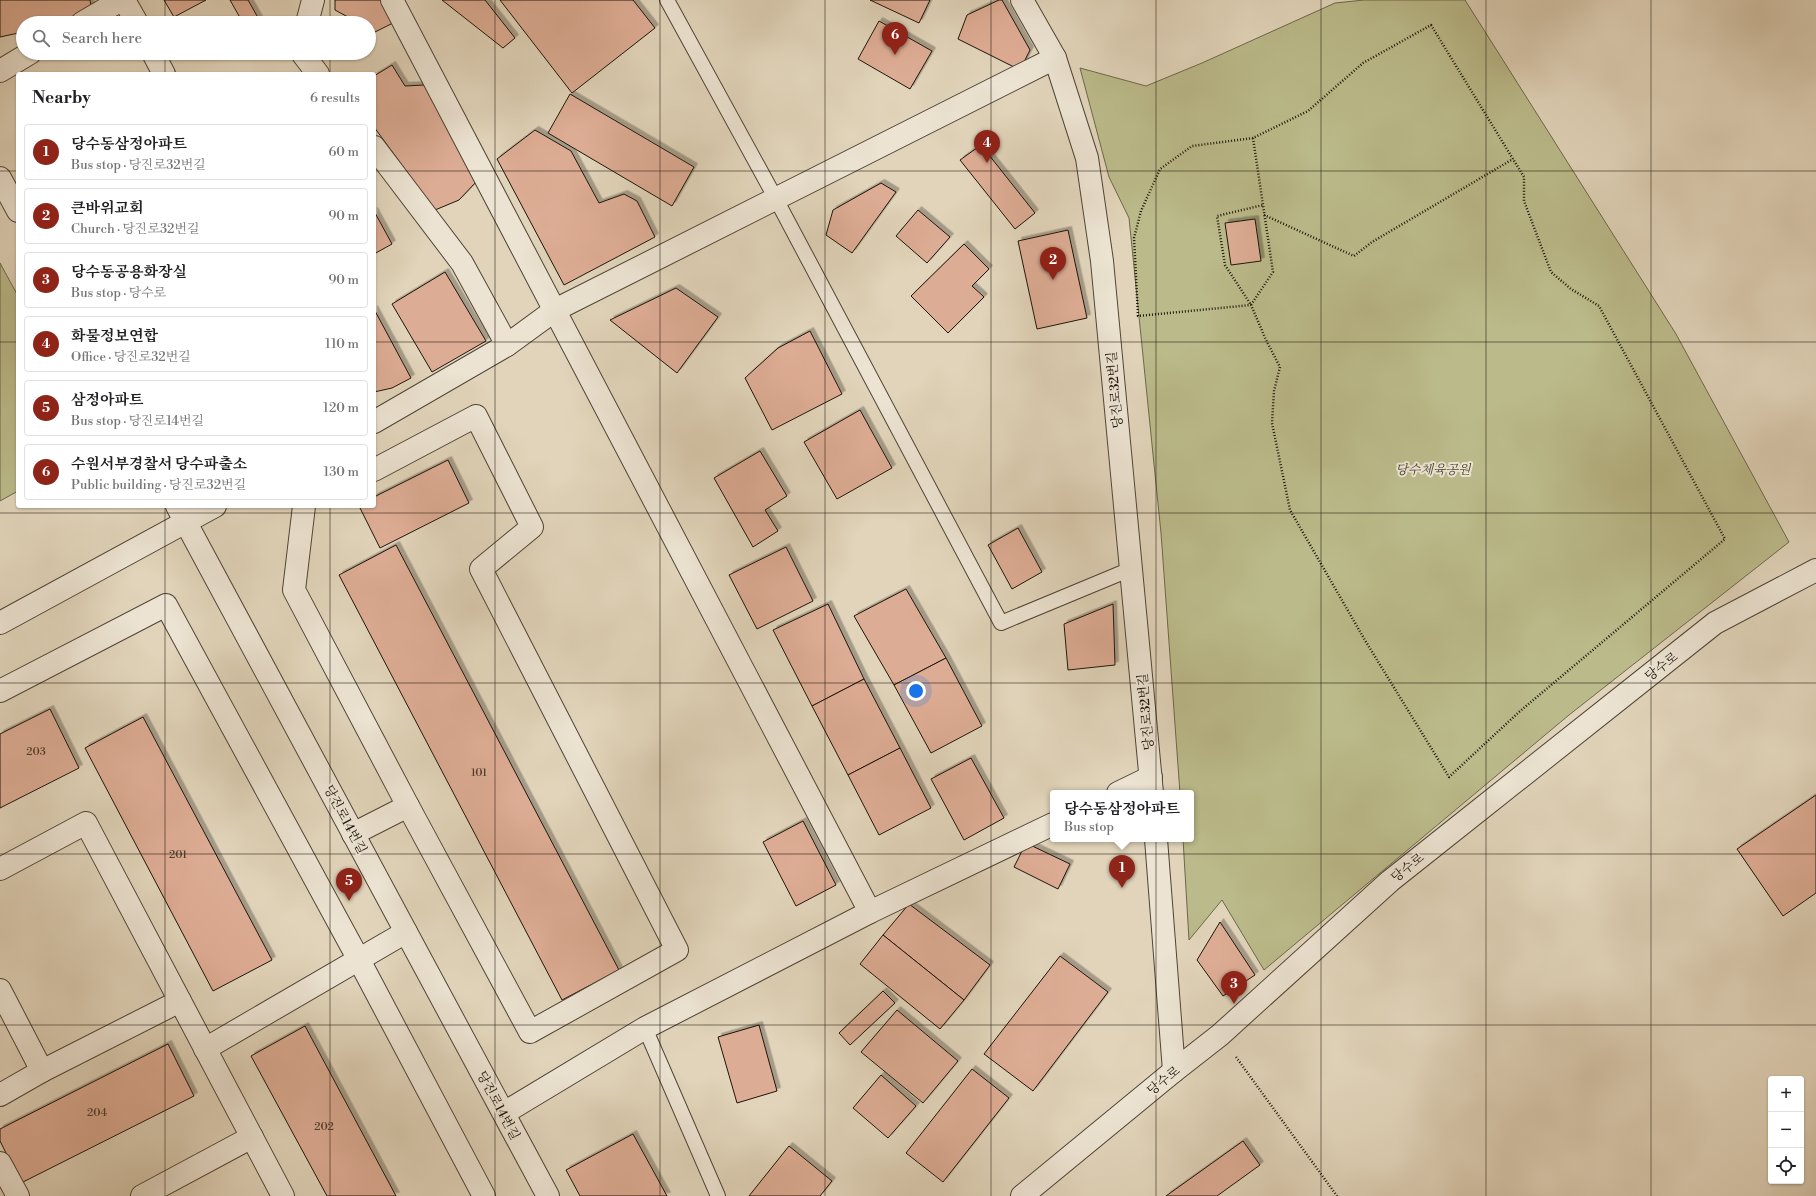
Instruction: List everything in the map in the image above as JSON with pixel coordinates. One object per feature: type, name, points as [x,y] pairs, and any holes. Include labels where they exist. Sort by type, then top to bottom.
[{"type":"street","points":[[94,16],[123,0],[133,16]]},
{"type":"street","points":[[309,16],[313,0]]},
{"type":"street","points":[[392,0],[870,912]]},
{"type":"street","name":"당진로32번길","points":[[1022,0],[1055,58],[1088,166],[1102,261],[1152,785]]},
{"type":"street","points":[[376,421],[506,346],[555,310],[1055,58]]},
{"type":"street","points":[[0,71],[18,60]]},
{"type":"street","points":[[157,60],[163,72]]},
{"type":"street","points":[[307,60],[316,72]]},
{"type":"street","points":[[376,151],[462,263],[506,346]]},
{"type":"street","points":[[0,178],[16,207]]},
{"type":"street","points":[[304,508],[294,590],[530,1032],[677,950],[481,569],[532,526],[476,416],[376,469]]},
{"type":"street","points":[[0,623],[181,514],[206,508]]},
{"type":"street","name":"당진로14번길","points":[[181,514],[548,1196]]},
{"type":"street","name":"당수로","points":[[1022,1196],[1174,1071],[1220,1036],[1390,881],[1709,628],[1816,570]]},
{"type":"street","points":[[0,691],[166,605],[359,960],[484,1196]]},
{"type":"street","points":[[1131,790],[1152,785]]},
{"type":"street","points":[[354,834],[408,806]]},
{"type":"street","points":[[0,869],[86,823],[283,1196]]},
{"type":"street","points":[[504,1113],[646,1028],[870,912],[1050,825]]},
{"type":"street","points":[[1156,842],[1174,1071]]},
{"type":"street","points":[[205,1048],[406,932]]},
{"type":"street","points":[[0,990],[42,1071]]},
{"type":"street","points":[[0,1094],[180,1001]]},
{"type":"street","points":[[142,1196],[252,1137]]},
{"type":"street","points":[[0,1163],[18,1196]]},
{"type":"lane","points":[[667,0],[776,199],[1001,623],[1131,570]]},
{"type":"lane","points":[[646,1028],[718,1196]]},
{"type":"path","points":[[1251,305],[1138,316],[1134,238],[1141,211],[1160,169],[1192,146],[1253,138],[1308,111],[1363,63],[1431,25],[1524,177],[1524,201],[1551,272],[1571,289],[1599,306],[1725,539],[1519,712],[1449,777],[1366,642],[1290,510],[1272,423],[1274,391],[1280,367],[1266,340],[1251,305],[1225,265],[1217,216],[1263,205]]},
{"type":"path","points":[[1251,305],[1273,272],[1253,138]]},
{"type":"path","points":[[1264,215],[1354,256],[1372,242],[1513,159]]},
{"type":"path","points":[[1220,1036],[1337,1196]]},
{"type":"green space","name":"당수체육공원","points":[[1364,0],[1465,0],[1676,334],[1789,542],[1569,715],[1264,970],[1222,900],[1189,940],[1183,842],[1194,842],[1194,790],[1180,790],[1161,533],[1129,218],[1109,177],[1080,68],[1146,86],[1202,63],[1335,3]]},
{"type":"green space","points":[[0,263],[16,292],[16,492],[0,501]]},
{"type":"building","points":[[0,0],[90,0],[92,12],[87,16],[16,16],[16,34],[0,37]]},
{"type":"building","points":[[164,0],[206,0],[176,16],[173,16]]},
{"type":"building","points":[[230,0],[248,0],[257,16],[239,16]]},
{"type":"building","points":[[335,0],[386,0],[397,21],[376,32],[376,16],[346,16],[335,10]]},
{"type":"building","points":[[442,0],[485,0],[515,38],[503,48]]},
{"type":"building","points":[[500,0],[633,0],[655,28],[572,93]]},
{"type":"building","points":[[870,0],[930,0],[919,23]]},
{"type":"building","points":[[1002,0],[1030,50],[1020,70],[958,39],[967,15]]},
{"type":"building","points":[[879,21],[932,51],[910,89],[858,59]]},
{"type":"building","points":[[392,65],[405,86],[424,85],[462,146],[477,181],[459,200],[435,210],[376,130],[376,75]]},
{"type":"building","points":[[570,94],[694,167],[672,206],[548,133]]},
{"type":"building","points":[[535,130],[571,151],[599,203],[624,194],[637,201],[655,237],[564,285],[497,159]]},
{"type":"building","points":[[981,145],[1035,213],[1015,229],[960,160]]},
{"type":"building","points":[[881,183],[896,192],[852,253],[826,235],[833,210]]},
{"type":"building","points":[[918,210],[950,237],[927,263],[896,236]]},
{"type":"building","points":[[376,215],[392,244],[376,253]]},
{"type":"building","points":[[1255,219],[1261,261],[1231,265],[1225,223]]},
{"type":"building","points":[[1068,230],[1087,318],[1037,329],[1018,241]]},
{"type":"building","points":[[964,244],[989,269],[972,286],[984,297],[948,333],[911,296]]},
{"type":"building","points":[[445,272],[486,341],[432,372],[392,304]]},
{"type":"building","points":[[676,288],[718,317],[677,373],[610,320]]},
{"type":"building","points":[[376,313],[411,378],[392,388],[376,392]]},
{"type":"building","points":[[810,331],[842,394],[772,430],[745,378],[778,348]]},
{"type":"building","points":[[860,410],[892,468],[837,499],[804,442]]},
{"type":"building","points":[[760,451],[787,496],[765,510],[778,531],[753,547],[714,478]]},
{"type":"building","points":[[448,460],[469,503],[380,548],[360,508],[376,508],[376,496]]},
{"type":"building","points":[[1018,528],[1042,572],[1012,589],[988,545]]},
{"type":"building","points":[[396,545],[619,970],[562,1000],[339,575]]},
{"type":"building","points":[[786,547],[813,601],[757,629],[729,575]]},
{"type":"building","points":[[906,589],[946,658],[894,685],[854,616]]},
{"type":"building","points":[[828,604],[864,679],[812,706],[773,630]]},
{"type":"building","points":[[1113,604],[1115,665],[1068,670],[1064,624]]},
{"type":"building","points":[[946,658],[982,726],[931,753],[894,685]]},
{"type":"building","points":[[864,679],[900,748],[848,775],[812,706]]},
{"type":"building","points":[[50,709],[79,768],[0,808],[0,734]]},
{"type":"building","points":[[143,717],[272,960],[213,991],[85,748]]},
{"type":"building","points":[[900,748],[931,808],[879,835],[848,775]]},
{"type":"building","points":[[971,758],[1004,818],[964,840],[931,779]]},
{"type":"building","points":[[1816,795],[1816,893],[1783,916],[1737,849]]},
{"type":"building","points":[[803,821],[836,885],[796,906],[763,842]]},
{"type":"building","points":[[1026,843],[1070,864],[1058,889],[1014,867]]},
{"type":"building","points":[[909,904],[990,965],[964,1000],[883,935]]},
{"type":"building","points":[[1220,922],[1255,975],[1223,996],[1197,960]]},
{"type":"building","points":[[883,935],[964,1000],[940,1029],[860,964]]},
{"type":"building","points":[[1060,956],[1108,992],[1033,1091],[984,1054]]},
{"type":"building","points":[[883,991],[895,1003],[850,1045],[839,1033]]},
{"type":"building","points":[[897,1010],[958,1061],[923,1103],[861,1052]]},
{"type":"building","points":[[759,1025],[777,1091],[737,1103],[718,1037]]},
{"type":"building","points":[[305,1026],[396,1196],[327,1196],[251,1056]]},
{"type":"building","points":[[168,1044],[194,1096],[21,1183],[0,1141],[0,1129]]},
{"type":"building","points":[[972,1069],[1009,1098],[943,1182],[906,1153]]},
{"type":"building","points":[[881,1075],[916,1106],[888,1138],[853,1108]]},
{"type":"building","points":[[633,1134],[667,1196],[580,1196],[566,1170]]},
{"type":"building","points":[[1243,1141],[1260,1165],[1217,1196],[1166,1196]]},
{"type":"building","points":[[789,1146],[832,1181],[820,1196],[749,1196]]},
{"type":"place","name":"수원서부경찰서 당수파출소","points":[[895,55]]},
{"type":"place","name":"화물정보연합","points":[[987,163]]},
{"type":"place","name":"큰바위교회","points":[[1053,280]]},
{"type":"place","name":"당수동삼정아파트","points":[[1122,888]]},
{"type":"place","name":"삼정아파트","points":[[349,901]]},
{"type":"place","name":"당수동공용화장실","points":[[1234,1004]]}]
